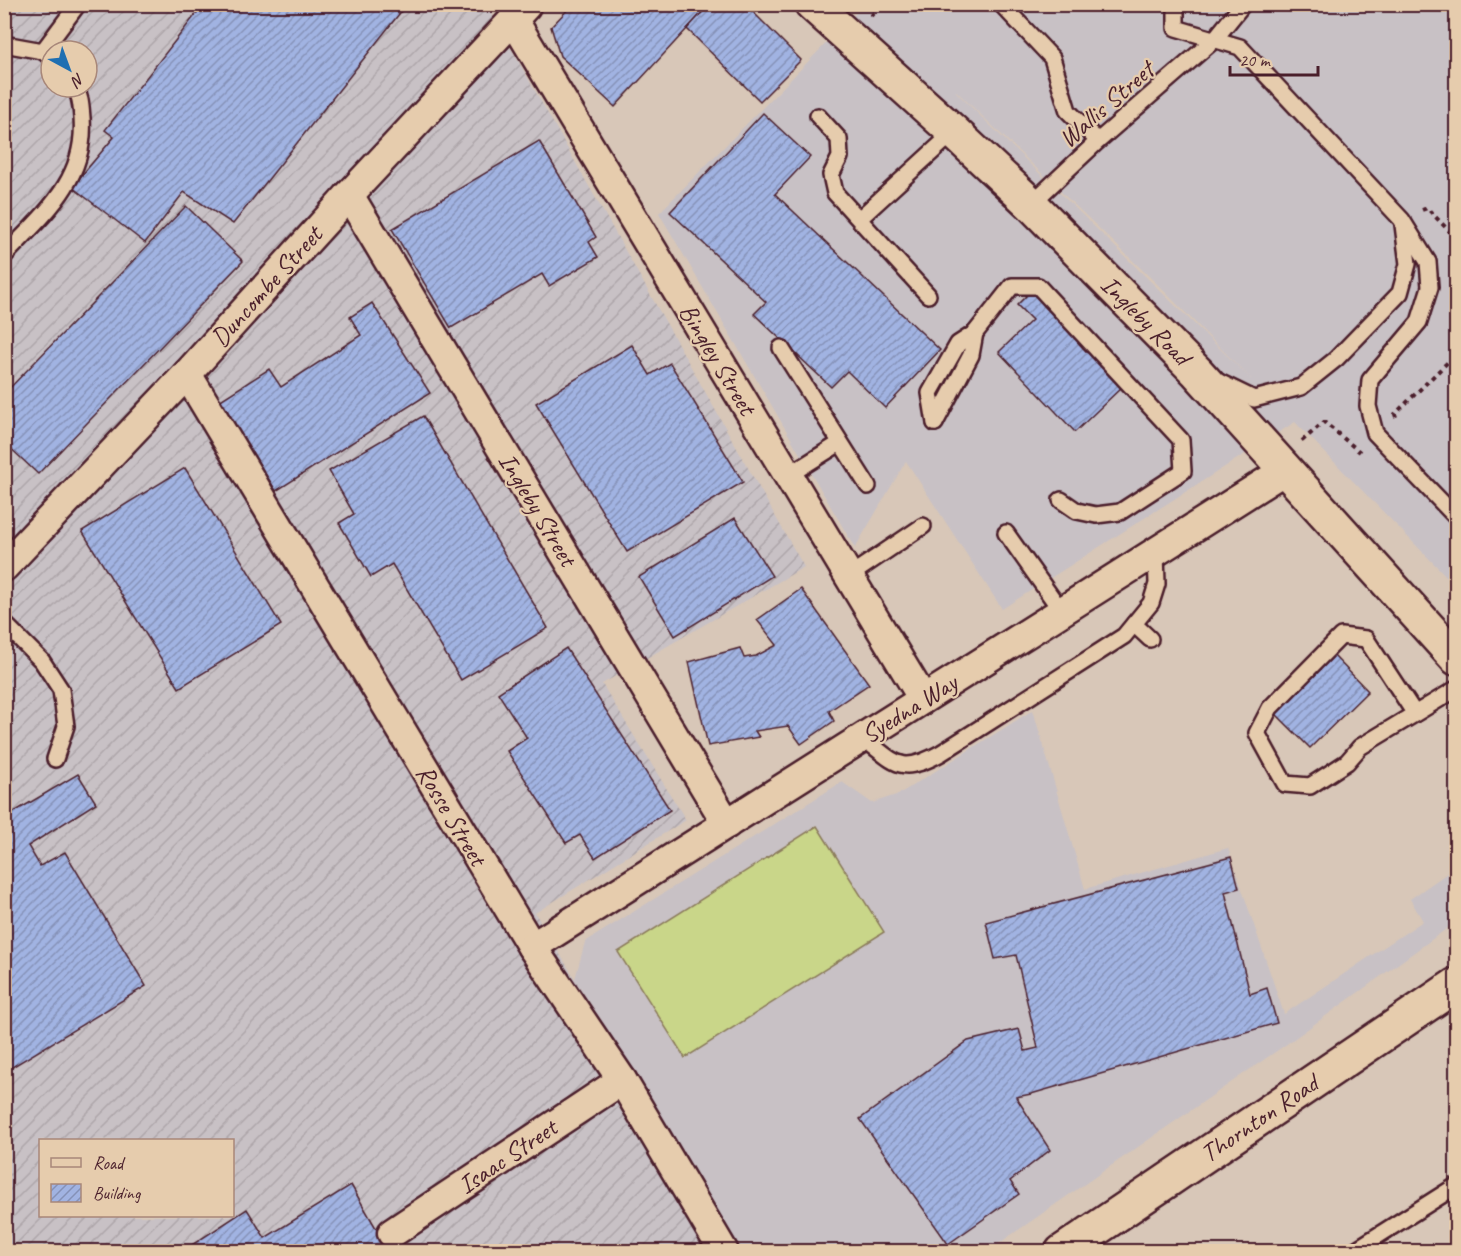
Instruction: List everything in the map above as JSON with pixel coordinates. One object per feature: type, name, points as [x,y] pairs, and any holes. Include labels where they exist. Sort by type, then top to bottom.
[{"type":"main road","name":"Ingleby Road","points":[[812,4],[1030,204],[1197,372],[1456,658]]},
{"type":"main road","name":"Thornton Road","points":[[1062,1251],[1456,986]]},
{"type":"street","name":"Duncombe Street","points":[[4,567],[187,374],[520,11]]},
{"type":"street","name":"Bingley Street","points":[[520,11],[789,475],[923,699]]},
{"type":"street","name":"Ingleby Street","points":[[349,195],[727,824]]},
{"type":"street","name":"Rosse Street","points":[[187,374],[532,947],[622,1080],[724,1251]]},
{"type":"street","name":"Syedna Way","points":[[532,947],[1156,552],[1282,466]]},
{"type":"street","name":"Isaac Street","points":[[392,1233],[622,1080]]},
{"type":"lane","points":[[57,39],[78,4]]},
{"type":"lane","points":[[1001,4],[1052,57],[1068,111],[1098,141]]},
{"type":"lane","points":[[1176,4],[1176,28],[1240,47],[1402,220],[1428,262],[1430,287],[1419,322],[1370,380],[1368,406],[1375,433],[1456,517]]},
{"type":"lane","name":"Wallis Street","points":[[1030,204],[1098,141],[1215,40],[1243,4]]},
{"type":"lane","points":[[4,44],[39,53]]},
{"type":"lane","points":[[4,256],[61,196],[74,170],[83,137],[80,99]]},
{"type":"lane","points":[[818,116],[839,139],[840,157],[831,175],[835,193],[928,295]]},
{"type":"lane","points":[[859,219],[954,132]]},
{"type":"lane","points":[[1197,372],[1254,399],[1301,387],[1336,359],[1400,293],[1408,264],[1402,220]]},
{"type":"lane","points":[[935,423],[971,354],[975,333],[1012,286],[1038,286],[1180,440],[1183,471],[1120,512],[1096,515],[1077,511],[1061,500]]},
{"type":"lane","points":[[781,348],[868,486]]},
{"type":"lane","points":[[789,475],[840,443]]},
{"type":"lane","points":[[849,576],[923,526]]},
{"type":"lane","points":[[1006,534],[1062,612]]},
{"type":"lane","points":[[862,738],[894,762],[907,767],[929,760],[1124,636],[1151,603],[1157,584],[1156,552]]},
{"type":"lane","points":[[4,623],[42,661],[61,690],[66,726],[55,759]]},
{"type":"lane","points":[[1134,624],[1150,639]]},
{"type":"lane","points":[[1415,714],[1366,639],[1341,636],[1270,708],[1257,733],[1285,783],[1310,786],[1347,762],[1360,747],[1415,714],[1456,689]]},
{"type":"lane","points":[[1352,1251],[1456,1186]]},
{"type":"path","points":[[1282,466],[1324,422],[1365,457],[1398,423],[1395,414],[1456,354]]},
{"type":"shaded area","points":[[5,5],[496,5],[490,11],[804,567],[602,684],[686,820],[535,913],[740,1251],[5,1252]]},
{"type":"shaded area","points":[[864,5],[1456,5],[1456,586],[1295,422],[1002,609],[906,461],[855,548],[659,213]],"holes":[[[956,91],[1156,283],[1251,379]]]},
{"type":"shaded area","points":[[1033,710],[1085,889],[1228,848],[1284,1014],[1423,921],[1410,899],[1456,867],[1456,922],[1291,1041],[988,1251],[740,1251],[575,979],[585,942],[842,782],[872,803],[899,794]]},
{"type":"green space","points":[[817,826],[884,932],[685,1058],[618,952]]},
{"type":"building","points":[[204,4],[407,4],[233,224],[184,192],[145,243],[72,187],[114,137],[105,130]]},
{"type":"building","points":[[573,4],[710,4],[615,107],[560,56],[551,27]]},
{"type":"building","points":[[710,4],[745,4],[801,60],[760,101],[687,29]]},
{"type":"building","points":[[763,113],[810,157],[775,194],[940,350],[885,408],[847,371],[831,387],[754,314],[766,302],[670,212]]},
{"type":"building","points":[[539,141],[596,237],[589,242],[598,257],[549,286],[542,274],[451,328],[392,229]]},
{"type":"building","points":[[186,206],[243,261],[38,474],[4,442],[4,394]]},
{"type":"building","points":[[1032,290],[1123,386],[1075,432],[999,352],[1032,320],[1017,305]]},
{"type":"building","points":[[372,303],[430,393],[276,491],[219,401],[269,369],[281,387],[361,335],[350,317]]},
{"type":"building","points":[[632,345],[650,375],[670,363],[743,482],[627,552],[536,403]]},
{"type":"building","points":[[423,416],[548,628],[461,680],[392,564],[371,577],[339,523],[354,514],[329,471]]},
{"type":"building","points":[[185,468],[281,625],[179,688],[82,531]]},
{"type":"building","points":[[735,518],[772,576],[675,636],[639,577]]},
{"type":"building","points":[[801,589],[869,684],[829,711],[834,721],[801,744],[788,726],[755,731],[759,737],[708,746],[689,662],[740,648],[744,658],[756,656],[777,645],[757,620]]},
{"type":"building","points":[[566,648],[670,810],[595,858],[580,835],[566,843],[507,751],[527,738],[498,693]]},
{"type":"building","points":[[1333,655],[1368,691],[1310,748],[1275,713]]},
{"type":"building","points":[[78,774],[96,803],[28,846],[40,866],[65,852],[146,986],[4,1072],[4,818]]},
{"type":"building","points":[[1231,857],[1239,888],[1225,892],[1250,994],[1267,988],[1277,1023],[1016,1097],[1050,1150],[1010,1181],[1019,1194],[948,1244],[860,1119],[968,1041],[1019,1029],[1025,1051],[1038,1048],[1016,955],[995,959],[986,922]]},
{"type":"building","points":[[351,1185],[390,1252],[181,1252],[247,1209],[265,1238]]}]
